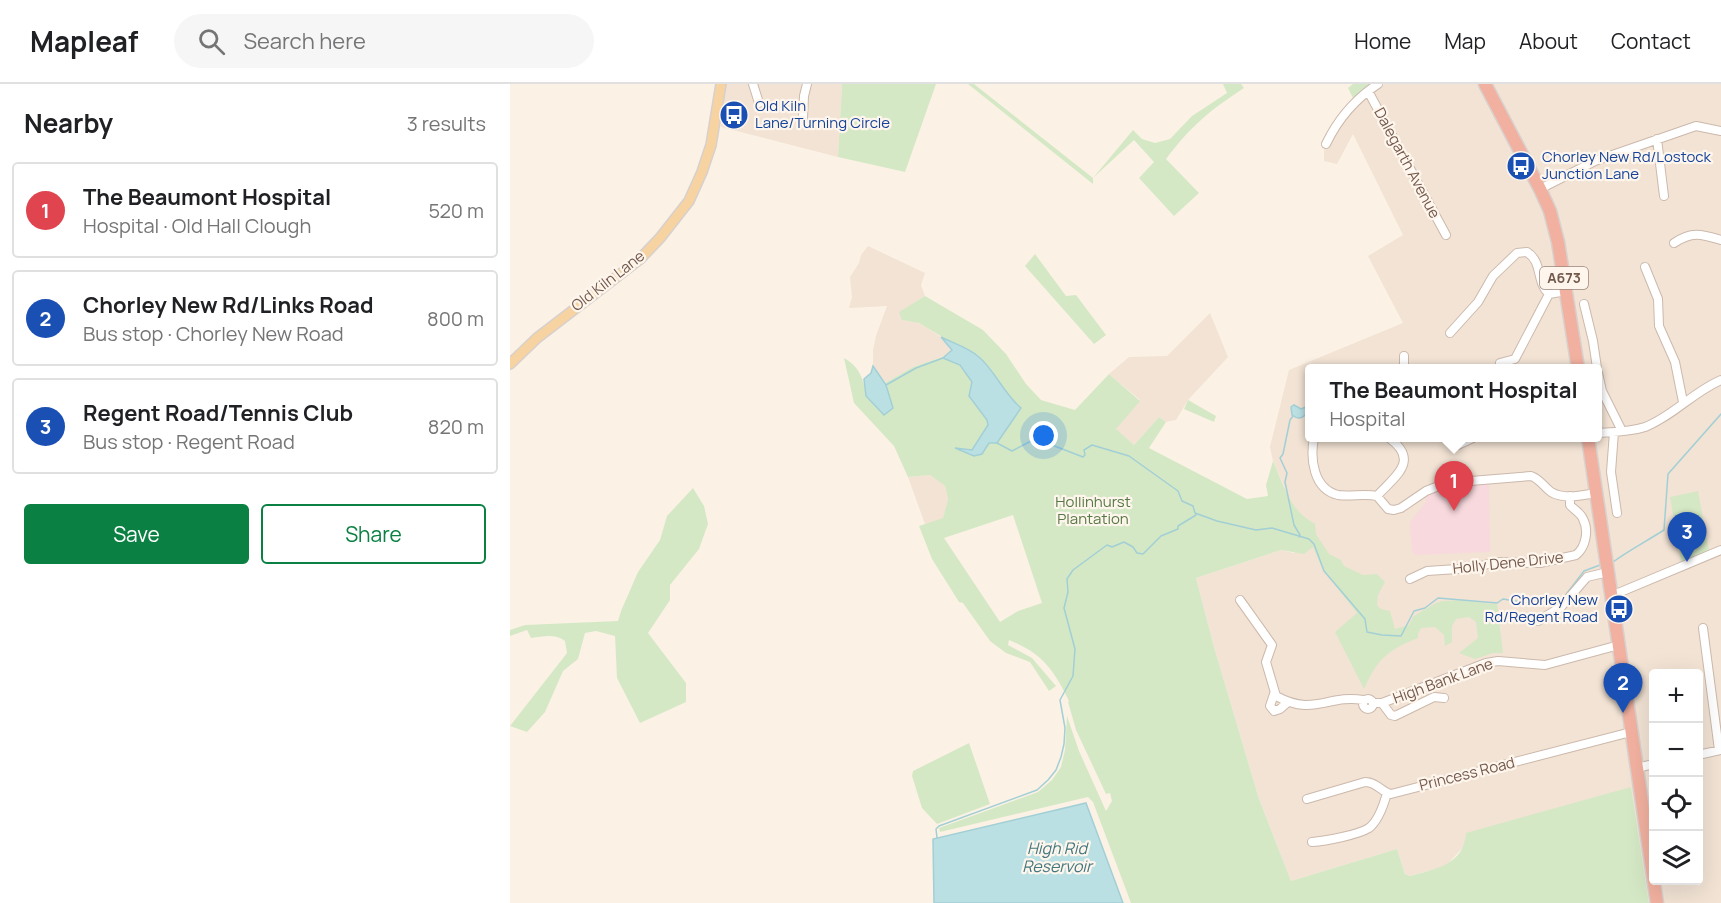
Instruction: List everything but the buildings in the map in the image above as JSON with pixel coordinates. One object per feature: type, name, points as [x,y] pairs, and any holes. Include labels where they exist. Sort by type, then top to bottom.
[{"type":"highway","name":"A673","points":[[1485,84],[1540,189],[1555,228],[1577,364]]},
{"type":"highway","points":[[1589,442],[1657,903]]},
{"type":"main road","name":"Old Kiln Lane","points":[[510,364],[537,338],[640,259],[689,201],[711,145],[720,84]]},
{"type":"street","points":[[753,84],[753,95],[759,103]]},
{"type":"street","points":[[803,119],[807,84]]},
{"type":"street","points":[[1326,144],[1343,114],[1378,84]]},
{"type":"street","name":"Dalegarth Avenue","points":[[1368,91],[1446,235]]},
{"type":"street","points":[[1540,189],[1595,161],[1696,126],[1721,131]]},
{"type":"street","points":[[1657,139],[1664,196]]},
{"type":"street","points":[[1674,243],[1685,236],[1694,234],[1721,240]]},
{"type":"street","points":[[1450,333],[1478,302],[1493,276],[1517,253],[1527,252],[1534,258],[1542,285],[1549,294]]},
{"type":"street","points":[[1646,265],[1658,299],[1659,326],[1675,362],[1683,402]]},
{"type":"street","points":[[1549,294],[1566,291]]},
{"type":"street","points":[[1500,363],[1515,359],[1549,294]]},
{"type":"street","points":[[1587,309],[1596,364]]},
{"type":"street","points":[[1404,356],[1404,364]]},
{"type":"street","points":[[1602,433],[1643,427],[1664,417],[1683,402],[1721,380]]},
{"type":"street","points":[[1602,391],[1618,432],[1611,472],[1618,508]]},
{"type":"street","points":[[1314,442],[1313,464],[1318,478],[1326,488],[1338,495],[1377,496],[1397,477],[1404,465],[1402,451],[1393,442]]},
{"type":"street","points":[[1458,446],[1466,442]]},
{"type":"street","points":[[1377,496],[1388,509],[1394,510],[1401,508],[1418,495],[1446,483],[1531,476],[1537,478],[1552,492],[1570,496],[1596,493]]},
{"type":"street","name":"Holly Dene Drive","points":[[1410,579],[1427,571],[1473,568],[1496,562],[1540,563],[1576,555],[1585,544],[1585,525],[1583,518],[1570,505],[1570,496]]},
{"type":"street","points":[[1611,596],[1721,550]]},
{"type":"street","points":[[1537,622],[1561,607],[1587,577],[1608,572]]},
{"type":"street","points":[[1240,600],[1272,645],[1266,662],[1274,694],[1288,702]]},
{"type":"street","points":[[1703,628],[1720,750],[1703,754]]},
{"type":"street","name":"High Bank Lane","points":[[1274,694],[1270,703],[1274,711],[1288,702],[1310,707],[1338,700],[1364,700],[1363,705],[1366,709],[1371,708],[1373,703],[1382,703],[1486,663],[1498,661],[1545,665],[1618,645]]},
{"type":"street","points":[[1382,703],[1391,716],[1395,716],[1434,698],[1444,698]]},
{"type":"street","name":"Princess Road","points":[[1387,793],[1391,794],[1631,732]]},
{"type":"street","points":[[1636,768],[1649,765]]},
{"type":"street","points":[[1307,799],[1365,782],[1374,783],[1387,793],[1376,819],[1368,828],[1331,840],[1311,842]]},
{"type":"shaded area","points":[[724,84],[842,84],[838,157],[721,127]]},
{"type":"shaded area","points":[[1384,84],[1721,84],[1721,903],[1649,903],[1631,788],[1465,845],[1446,866],[1410,876],[1405,874],[1397,849],[1291,881],[1259,799],[1196,578],[1281,550],[1294,553],[1314,524],[1305,519],[1291,503],[1273,461],[1270,447],[1289,370],[1403,323],[1368,256],[1403,235],[1353,134],[1337,164],[1324,161],[1327,143],[1345,117],[1367,95]]},
{"type":"shaded area","points":[[868,246],[925,273],[921,285],[925,296],[900,312],[903,320],[919,323],[941,337],[952,350],[945,356],[913,367],[885,383],[873,366],[873,350],[887,306],[849,308],[852,297],[850,277]]},
{"type":"shaded area","points":[[1210,313],[1228,357],[1188,400],[1176,420],[1166,422],[1159,417],[1134,445],[1115,429],[1140,400],[1109,374],[1129,357],[1167,356]]},
{"type":"shaded area","points":[[930,475],[945,486],[948,499],[943,519],[925,524],[908,477]]},
{"type":"shaded area","points":[[1489,482],[1490,552],[1415,555],[1412,550],[1410,525],[1426,502],[1425,494],[1451,485]]},
{"type":"green space","points":[[842,84],[936,84],[905,172],[838,157]]},
{"type":"green space","points":[[968,84],[974,84],[1093,178],[1093,184]]},
{"type":"green space","points":[[1223,84],[1241,84],[1244,88],[1202,119],[1166,159],[1199,193],[1174,216],[1139,178],[1154,162],[1134,140],[1093,178],[1133,130],[1142,139],[1155,143],[1170,139],[1192,116],[1227,93]]},
{"type":"green space","points":[[1353,84],[1373,84],[1354,100],[1348,88]]},
{"type":"green space","points":[[1035,254],[1066,296],[1076,295],[1106,335],[1094,344],[1025,266]]},
{"type":"green space","name":"Hollinhurst Plantation","points":[[925,296],[983,330],[1006,354],[1026,384],[1041,400],[1075,410],[1109,374],[1140,401],[1116,429],[1134,445],[1159,417],[1166,422],[1149,448],[1247,499],[1268,496],[1266,485],[1273,461],[1289,497],[1299,512],[1315,524],[1316,534],[1329,554],[1341,560],[1344,566],[1363,575],[1377,574],[1385,582],[1378,595],[1377,605],[1381,609],[1390,611],[1395,629],[1409,625],[1413,617],[1443,601],[1497,604],[1503,653],[1493,653],[1475,659],[1459,653],[1478,638],[1476,622],[1469,617],[1456,619],[1452,626],[1452,642],[1445,646],[1444,635],[1435,627],[1421,628],[1418,638],[1391,651],[1379,662],[1364,689],[1335,632],[1357,613],[1323,570],[1313,547],[1304,554],[1281,550],[1196,578],[1259,799],[1291,881],[1397,849],[1405,874],[1410,876],[1429,871],[1454,859],[1464,844],[1466,833],[1631,787],[1649,903],[1131,903],[1093,802],[1088,797],[940,832],[939,828],[1038,792],[1052,780],[1061,767],[1065,750],[1067,716],[1079,751],[1106,811],[1112,801],[1110,793],[1106,794],[1076,730],[1069,701],[1058,680],[1039,657],[1009,640],[1008,645],[1032,658],[1056,686],[1049,691],[1030,662],[1006,653],[990,641],[963,603],[959,602],[932,559],[919,526],[943,518],[948,499],[945,486],[930,475],[908,477],[894,446],[854,403],[844,358],[854,365],[860,374],[866,396],[893,408],[885,383],[913,367],[945,356],[944,358],[960,365],[972,382],[969,396],[987,420],[988,425],[972,450],[958,448],[982,454],[1021,408],[1013,401],[978,355],[957,346],[919,323],[902,320],[899,312]],"holes":[[[1013,515],[1042,603],[1018,611],[1000,622],[944,538]]]},
{"type":"green space","points":[[1188,400],[1216,416],[1214,422],[1184,409]]},
{"type":"green space","points":[[693,488],[704,506],[708,524],[699,549],[670,585],[670,600],[648,633],[686,683],[686,702],[640,723],[617,678],[615,636],[596,631],[585,633],[578,659],[563,671],[545,712],[527,732],[510,726],[567,653],[565,641],[557,637],[531,638],[527,630],[510,636],[510,630],[525,625],[618,621],[638,572],[660,540],[667,516]]},
{"type":"green space","points":[[1698,491],[1709,551],[1681,562],[1670,497]]},
{"type":"green space","points":[[969,743],[990,804],[937,824],[922,808],[912,776],[913,771]]},
{"type":"water","points":[[941,337],[966,348],[979,357],[1021,408],[997,443],[989,443],[982,454],[974,456],[955,448],[972,450],[988,425],[987,420],[969,396],[972,382],[960,365],[943,358],[952,350]]},
{"type":"water","points":[[873,366],[886,385],[893,408],[884,415],[866,396],[864,379],[871,373]]},
{"type":"water","points":[[1294,405],[1301,409],[1305,407],[1305,415],[1301,418],[1292,415],[1291,407]]},
{"type":"water","name":"High Rid Reservoir","points":[[1086,803],[1123,903],[934,903],[933,839]]},
{"type":"waterway","points":[[886,385],[916,368],[943,358]]},
{"type":"waterway","points":[[1613,562],[1664,530],[1668,474],[1721,414]]},
{"type":"waterway","points":[[1293,416],[1280,458],[1287,473],[1285,482],[1294,525],[1299,537]]},
{"type":"waterway","points":[[997,443],[1012,451],[1033,440],[1039,440],[1083,457],[1084,450],[1092,445],[1129,456],[1178,491],[1182,501],[1193,506],[1195,513],[1217,521],[1256,530],[1272,528],[1309,539],[1314,544],[1324,571],[1365,619],[1367,632],[1401,636],[1414,611],[1425,608],[1438,598],[1497,603],[1503,599],[1527,603],[1541,600],[1548,603],[1552,599],[1564,597],[1584,571],[1600,565]]},
{"type":"waterway","points":[[937,838],[936,829],[939,826],[1037,790],[1056,770],[1064,744],[1065,728],[1060,700],[1073,676],[1075,649],[1064,608],[1068,592],[1067,579],[1073,570],[1107,545],[1112,547],[1124,542],[1133,547],[1137,553],[1143,554],[1161,536],[1178,529],[1178,526],[1196,515]]},
{"type":"place","name":"Old Kiln Lane/Turning Circle","points":[[734,115]]},
{"type":"place","name":"Chorley New Rd/Lostock Junction Lane","points":[[1521,166]]},
{"type":"place","name":"The Beaumont Hospital","points":[[1454,511]]},
{"type":"place","name":"Regent Road/Tennis Club","points":[[1687,562]]},
{"type":"place","name":"Chorley New Rd/Regent Road","points":[[1619,609]]},
{"type":"place","name":"Chorley New Rd/Links Road","points":[[1623,713]]}]
